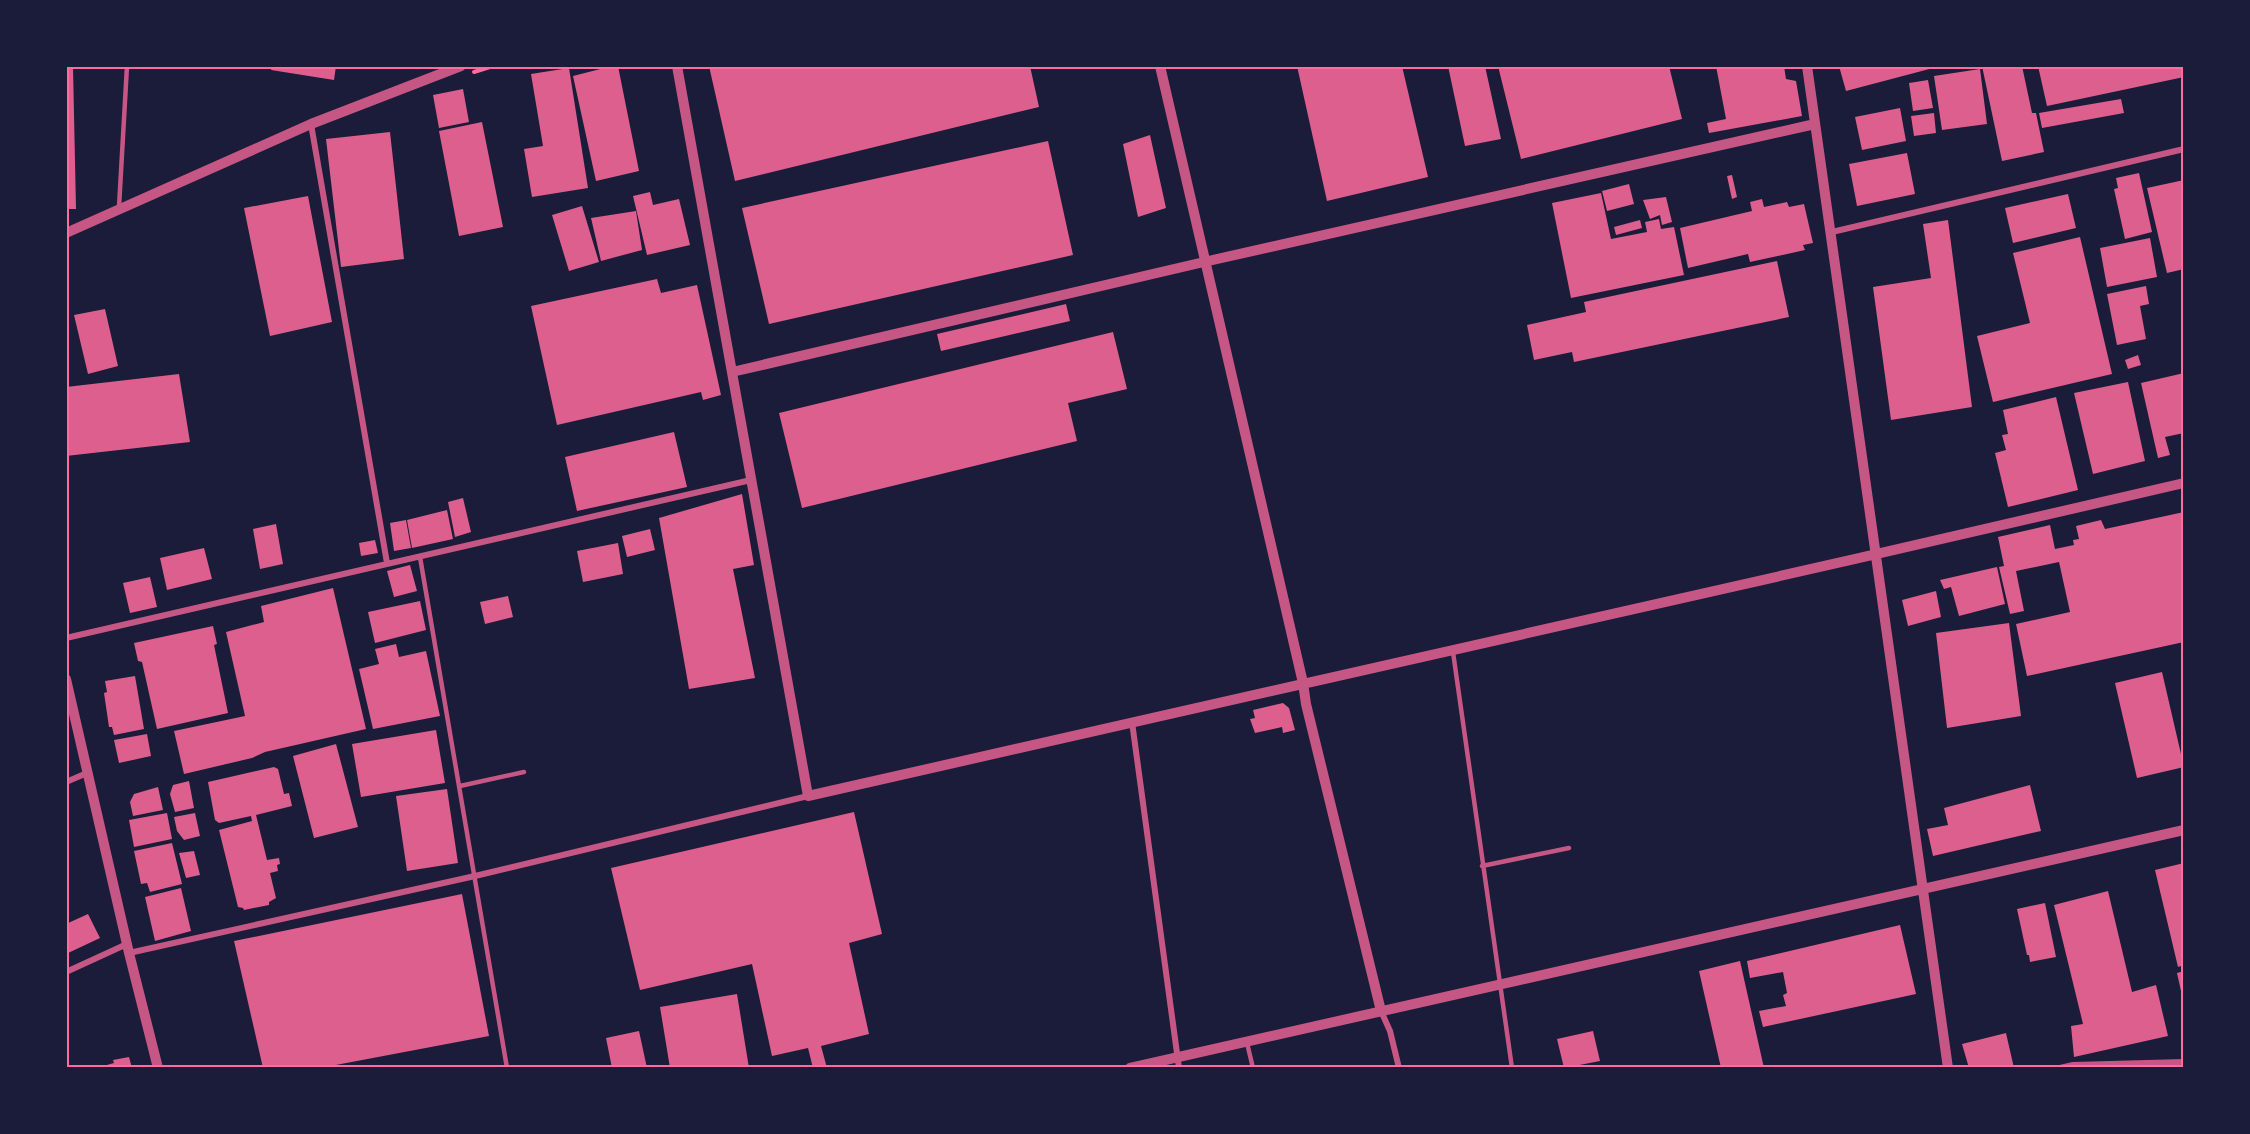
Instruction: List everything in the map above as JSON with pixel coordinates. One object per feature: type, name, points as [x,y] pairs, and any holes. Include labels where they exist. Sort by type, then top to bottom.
[{"type":"street","points":[[66,233],[311,124],[461,66]]},
{"type":"street","points":[[677,66],[808,796]]},
{"type":"street","points":[[1160,66],[1306,704],[1382,1011],[1390,1030],[1399,1068]]},
{"type":"street","points":[[1807,66],[1948,1068]]},
{"type":"street","points":[[311,124],[387,563]]},
{"type":"street","points":[[732,372],[1204,262],[1815,124]]},
{"type":"street","points":[[1832,232],[2184,149]]},
{"type":"street","points":[[66,638],[751,480]]},
{"type":"street","points":[[66,972],[128,949],[475,876],[808,796],[1877,555],[2184,483]]},
{"type":"street","points":[[66,679],[128,949],[158,1068]]},
{"type":"street","points":[[1132,722],[1178,1062]]},
{"type":"street","points":[[66,782],[87,773]]},
{"type":"street","points":[[1130,1068],[1178,1062],[1382,1011],[2184,830]]},
{"type":"street","points":[[2060,1068],[2073,1065],[2184,1062]]},
{"type":"lane","points":[[119,210],[127,66]]},
{"type":"lane","points":[[420,557],[507,1068]]},
{"type":"lane","points":[[1452,649],[1512,1068]]},
{"type":"lane","points":[[460,786],[524,772]]},
{"type":"lane","points":[[1482,866],[1569,848]]},
{"type":"lane","points":[[1247,1043],[1253,1068]]},
{"type":"building","points":[[66,66],[73,66],[76,209],[66,209]]},
{"type":"building","points":[[272,66],[336,66],[334,80],[271,70]]},
{"type":"building","points":[[618,66],[639,171],[596,181],[573,76]]},
{"type":"building","points":[[709,66],[1030,66],[1039,107],[735,181]]},
{"type":"building","points":[[1297,66],[1402,66],[1428,177],[1327,201]]},
{"type":"building","points":[[1448,66],[1485,66],[1501,139],[1465,146]]},
{"type":"building","points":[[1498,66],[1669,66],[1682,119],[1521,159]]},
{"type":"building","points":[[1716,66],[1784,66],[1786,79],[1796,81],[1802,116],[1709,133],[1707,123],[1726,119]]},
{"type":"building","points":[[1839,66],[1937,66],[1937,67],[1846,91]]},
{"type":"building","points":[[1982,66],[2022,66],[2032,113],[2036,113],[2044,152],[2002,161]]},
{"type":"building","points":[[2038,66],[2184,66],[2184,77],[2047,106]]},
{"type":"building","points":[[569,68],[588,188],[532,197],[524,149],[543,146],[531,74]]},
{"type":"building","points":[[1980,69],[1987,124],[1942,130],[1934,76]]},
{"type":"building","points":[[1928,80],[1933,108],[1913,111],[1909,83]]},
{"type":"building","points":[[463,89],[469,122],[439,128],[433,95]]},
{"type":"building","points":[[2121,99],[2124,113],[2042,128],[2039,113]]},
{"type":"building","points":[[1900,108],[1906,141],[1862,150],[1855,117]]},
{"type":"building","points":[[1934,113],[1936,133],[1914,136],[1911,116]]},
{"type":"building","points":[[482,122],[503,227],[459,236],[439,131]]},
{"type":"building","points":[[390,132],[404,259],[341,267],[326,139]]},
{"type":"building","points":[[1150,135],[1166,208],[1138,217],[1123,144]]},
{"type":"building","points":[[1048,141],[1073,255],[769,324],[742,208]]},
{"type":"building","points":[[1907,153],[1915,194],[1857,206],[1849,164]]},
{"type":"building","points":[[2139,173],[2152,232],[2125,239],[2114,189],[2118,188],[2116,178]]},
{"type":"building","points":[[1732,175],[1737,197],[1732,199],[1727,176]]},
{"type":"building","points":[[2184,180],[2184,269],[2167,273],[2147,188]]},
{"type":"building","points":[[1629,184],[1634,204],[1607,211],[1602,191]]},
{"type":"building","points":[[650,192],[653,205],[679,199],[690,245],[647,255],[633,196]]},
{"type":"building","points":[[1601,193],[1611,239],[1647,232],[1645,222],[1659,219],[1661,229],[1674,227],[1684,275],[1571,298],[1552,203]]},
{"type":"building","points":[[2068,194],[2076,228],[2013,243],[2005,208]]},
{"type":"building","points":[[308,196],[332,322],[270,336],[244,208]]},
{"type":"building","points":[[1666,197],[1672,222],[1662,225],[1660,215],[1650,219],[1643,200]]},
{"type":"building","points":[[1762,199],[1764,207],[1787,202],[1789,207],[1804,204],[1813,243],[1803,245],[1805,250],[1750,262],[1748,254],[1688,268],[1680,228],[1752,211],[1750,202]]},
{"type":"building","points":[[582,206],[599,262],[569,271],[552,215]]},
{"type":"building","points":[[636,211],[642,250],[601,261],[591,218]]},
{"type":"building","points":[[1640,220],[1642,228],[1616,235],[1614,227]]},
{"type":"building","points":[[1948,220],[1972,407],[1891,420],[1873,287],[1931,278],[1923,224]]},
{"type":"building","points":[[2080,237],[2112,374],[1993,402],[1977,336],[2030,323],[2013,253]]},
{"type":"building","points":[[2150,238],[2157,277],[2107,287],[2100,248]]},
{"type":"building","points":[[1777,261],[1789,317],[1574,362],[1572,352],[1534,360],[1527,325],[1586,312],[1584,302]]},
{"type":"building","points":[[657,279],[661,293],[697,285],[721,395],[703,400],[701,392],[557,425],[531,306]]},
{"type":"building","points":[[2146,286],[2149,304],[2140,306],[2146,339],[2117,345],[2107,294]]},
{"type":"building","points":[[1066,304],[1070,321],[941,351],[937,334]]},
{"type":"building","points":[[105,309],[118,366],[88,374],[74,315]]},
{"type":"building","points":[[1113,332],[1127,389],[1068,403],[1077,441],[802,508],[779,413]]},
{"type":"building","points":[[2138,355],[2141,365],[2128,369],[2125,360]]},
{"type":"building","points":[[2184,373],[2184,433],[2165,437],[2170,455],[2158,458],[2141,383]]},
{"type":"building","points":[[179,374],[190,442],[66,456],[66,387]]},
{"type":"building","points":[[2128,382],[2145,461],[2093,474],[2074,393]]},
{"type":"building","points":[[2056,397],[2078,490],[2008,507],[1995,453],[2006,450],[2002,435],[2008,434],[2003,410]]},
{"type":"building","points":[[674,432],[687,487],[577,511],[565,457]]},
{"type":"building","points":[[742,494],[754,565],[733,569],[755,678],[689,689],[659,518]]},
{"type":"building","points":[[463,498],[471,532],[455,537],[448,502]]},
{"type":"building","points":[[447,510],[453,539],[412,548],[407,520]]},
{"type":"building","points":[[2184,512],[2184,642],[2027,676],[2016,624],[2070,612],[2059,562],[2016,571],[2024,611],[2010,614],[1999,567],[2004,566],[1998,537],[2050,525],[2055,549],[2074,545],[2073,540],[2079,539],[2076,526],[2101,520],[2105,529]]},
{"type":"building","points":[[406,520],[411,548],[394,551],[390,523]]},
{"type":"building","points":[[276,524],[283,564],[260,569],[253,529]]},
{"type":"building","points":[[650,529],[655,550],[627,557],[622,536]]},
{"type":"building","points":[[375,540],[378,553],[361,556],[359,543]]},
{"type":"building","points":[[618,543],[623,574],[583,582],[577,551]]},
{"type":"building","points":[[204,548],[212,579],[167,590],[160,558]]},
{"type":"building","points":[[410,565],[417,591],[394,597],[387,571]]},
{"type":"building","points":[[1997,567],[2005,604],[1959,616],[1951,587],[1944,589],[1940,580]]},
{"type":"building","points":[[150,577],[157,607],[130,613],[123,583]]},
{"type":"building","points":[[333,588],[366,729],[265,752],[252,758],[184,774],[174,731],[245,716],[226,632],[264,622],[261,606]]},
{"type":"building","points":[[1936,591],[1941,617],[1908,626],[1902,600]]},
{"type":"building","points":[[508,596],[513,617],[485,624],[480,602]]},
{"type":"building","points":[[420,601],[426,630],[375,643],[368,612]]},
{"type":"building","points":[[2009,623],[2021,716],[1947,728],[1936,633]]},
{"type":"building","points":[[213,626],[217,644],[214,645],[228,713],[157,729],[142,662],[138,661],[134,643]]},
{"type":"building","points":[[396,644],[399,657],[426,651],[440,716],[373,729],[359,669],[379,664],[375,649]]},
{"type":"building","points":[[2162,672],[2184,767],[2137,778],[2115,683]]},
{"type":"building","points":[[135,676],[144,729],[114,735],[112,727],[109,727],[104,693],[107,692],[105,681]]},
{"type":"building","points":[[1283,703],[1289,708],[1295,730],[1283,733],[1282,727],[1255,733],[1250,719],[1255,718],[1253,710]]},
{"type":"building","points":[[436,730],[445,783],[361,797],[352,744]]},
{"type":"building","points":[[147,734],[151,756],[119,763],[114,740]]},
{"type":"building","points":[[336,744],[358,827],[314,838],[293,756]]},
{"type":"building","points":[[274,767],[278,769],[284,794],[289,793],[292,806],[256,815],[267,860],[279,858],[278,871],[270,873],[276,898],[269,902],[269,905],[244,910],[238,907],[219,830],[252,821],[251,816],[219,823],[215,820],[208,782]]},
{"type":"building","points":[[189,781],[194,808],[175,812],[170,794],[173,785]]},
{"type":"building","points":[[2030,785],[2041,831],[1933,856],[1927,829],[1948,825],[1944,808]]},
{"type":"building","points":[[158,787],[163,810],[133,816],[130,802],[134,794]]},
{"type":"building","points":[[447,789],[458,863],[407,871],[396,796]]},
{"type":"building","points":[[854,812],[882,934],[849,943],[869,1034],[821,1046],[827,1068],[813,1068],[808,1048],[772,1056],[752,964],[640,990],[611,868]]},
{"type":"building","points":[[167,813],[172,839],[134,847],[129,820]]},
{"type":"building","points":[[195,813],[200,836],[184,840],[177,831],[174,817]]},
{"type":"building","points":[[172,843],[182,884],[150,892],[147,883],[141,884],[134,851]]},
{"type":"building","points":[[194,851],[200,875],[186,878],[179,853]]},
{"type":"building","points":[[2184,863],[2184,965],[2178,967],[2155,870]]},
{"type":"building","points":[[181,888],[191,931],[155,941],[145,897]]},
{"type":"building","points":[[2108,891],[2132,992],[2156,985],[2168,1036],[2074,1057],[2071,1026],[2083,1024],[2054,905]]},
{"type":"building","points":[[462,894],[489,1036],[320,1068],[263,1068],[234,941]]},
{"type":"building","points":[[2045,903],[2056,957],[2030,962],[2017,909]]},
{"type":"building","points":[[88,914],[100,938],[66,954],[66,924]]},
{"type":"building","points":[[1900,925],[1916,994],[1763,1027],[1759,1011],[1786,1006],[1783,995],[1787,993],[1783,972],[1750,978],[1747,961]]},
{"type":"building","points":[[1740,961],[1764,1068],[1721,1068],[1699,971]]},
{"type":"building","points":[[2184,971],[2184,1000],[2183,1000],[2177,973]]},
{"type":"building","points":[[737,994],[749,1068],[670,1068],[660,1007]]},
{"type":"building","points":[[639,1031],[647,1068],[612,1068],[606,1038]]},
{"type":"building","points":[[1593,1031],[1600,1061],[1564,1068],[1557,1039]]},
{"type":"building","points":[[2006,1033],[2014,1068],[1969,1068],[1962,1044]]},
{"type":"building","points":[[129,1057],[132,1068],[96,1068],[114,1063],[113,1060]]}]
